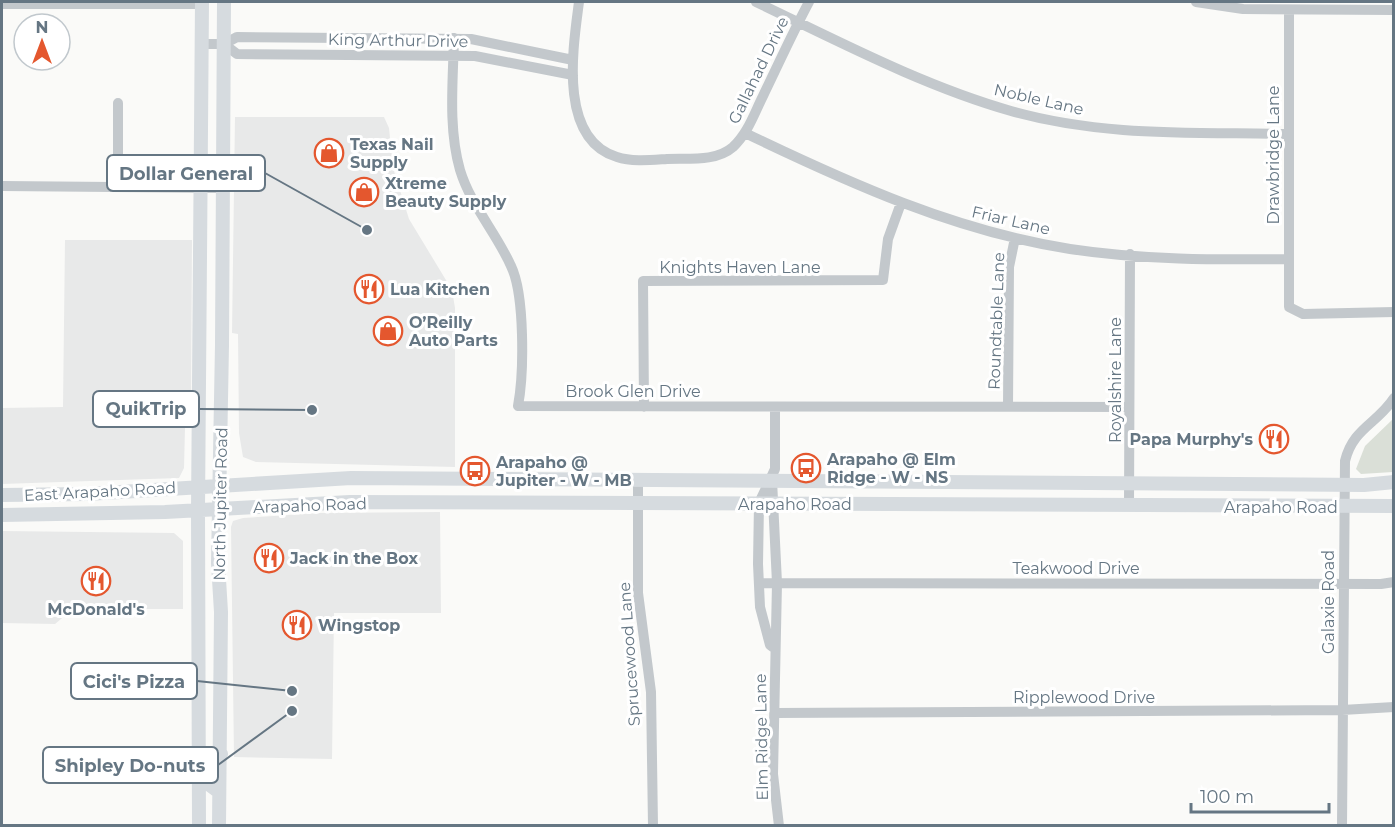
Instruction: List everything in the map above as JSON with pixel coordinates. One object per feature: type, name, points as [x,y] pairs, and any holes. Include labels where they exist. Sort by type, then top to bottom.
[{"type":"main road","name":"North Jupiter Road","points":[[219,825],[221,754],[219,509],[224,2]]},
{"type":"main road","name":"North Jupiter Road","points":[[198,825],[202,3]]},
{"type":"main road","points":[[201,345],[222,345]]},
{"type":"main road","name":"Arapaho Road","points":[[199,485],[351,478],[1344,484],[1394,482]]},
{"type":"main road","points":[[458,480],[459,502]]},
{"type":"main road","name":"East Arapaho Road","points":[[2,495],[87,494],[199,485]]},
{"type":"main road","name":"Arapaho Road","points":[[198,510],[350,502],[1394,506]]},
{"type":"main road","name":"East Arapaho Road","points":[[2,515],[198,510]]},
{"type":"main road","points":[[198,663],[220,664]]},
{"type":"main road","points":[[219,792],[207,783],[198,771],[221,754]]},
{"type":"street","name":"Gallahad Drive","points":[[579,2],[573,75],[580,123],[598,146],[619,158],[714,157],[725,153],[745,133],[809,2]]},
{"type":"street","name":"Noble Lane","points":[[756,2],[927,80],[1012,111],[1131,131],[1171,134],[1287,134]]},
{"type":"street","points":[[1196,2],[1243,9],[1394,10]]},
{"type":"street","points":[[2,4],[202,3]]},
{"type":"street","name":"Drawbridge Lane","points":[[1289,10],[1287,134],[1287,300],[1289,308],[1303,314],[1394,312]]},
{"type":"street","name":"King Arthur Drive","points":[[201,44],[224,44],[237,37],[454,38],[506,45],[573,60]]},
{"type":"street","name":"Brook Glen Drive","points":[[454,38],[456,155],[472,200],[505,253],[517,287],[520,319],[518,406],[1129,407]]},
{"type":"street","name":"King Arthur Drive","points":[[224,44],[237,54],[454,55],[508,61],[573,75]]},
{"type":"street","points":[[118,103],[118,186]]},
{"type":"street","name":"Friar Lane","points":[[745,133],[901,203],[946,219],[1015,238],[1071,249],[1191,259],[1288,259]]},
{"type":"street","points":[[2,186],[223,188]]},
{"type":"street","name":"Knights Haven Lane","points":[[644,407],[643,281],[883,280],[888,239],[901,203]]},
{"type":"street","name":"Roundtable Lane","points":[[1008,406],[1009,267],[1015,238]]},
{"type":"street","name":"Royalshire Lane","points":[[1129,506],[1130,254]]},
{"type":"street","name":"Galaxie Road","points":[[1342,825],[1345,461],[1351,443],[1364,427],[1382,414],[1394,398]]},
{"type":"street","name":"Elm Ridge Lane","points":[[774,648],[770,645],[760,607],[759,503],[772,480],[775,469],[775,406]]},
{"type":"street","name":"Sprucewood Lane","points":[[638,480],[638,593],[651,692],[653,825]]},
{"type":"street","name":"Elm Ridge Lane","points":[[772,480],[775,503],[777,583],[773,774],[779,825]]},
{"type":"street","name":"Teakwood Drive","points":[[759,583],[1394,582]]},
{"type":"street","name":"Ripplewood Drive","points":[[774,713],[1342,710],[1394,707]]},
{"type":"shaded area","points":[[235,117],[384,117],[389,128],[393,168],[409,219],[452,290],[455,308],[455,467],[256,462],[243,457],[239,433],[238,334],[232,333]]},
{"type":"shaded area","points":[[65,240],[192,240],[191,406],[185,428],[184,468],[179,478],[2,484],[2,408],[63,407]]},
{"type":"shaded area","points":[[1393,419],[1393,472],[1361,474],[1356,469],[1365,446]]},
{"type":"shaded area","points":[[440,512],[441,613],[334,613],[332,759],[234,757],[231,527],[233,521],[243,518],[320,513]]},
{"type":"shaded area","points":[[2,531],[174,533],[183,541],[183,609],[73,609],[55,624],[2,623]]},
{"type":"place","name":"Texas Nail Supply","points":[[329,153]]},
{"type":"place","name":"Xtreme Beauty Supply","points":[[364,192]]},
{"type":"place","name":"Dollar General","points":[[367,230]]},
{"type":"place","name":"Lua Kitchen","points":[[369,289]]},
{"type":"place","name":"O’Reilly Auto Parts","points":[[388,331]]},
{"type":"place","name":"QuikTrip","points":[[312,410]]},
{"type":"place","name":"Papa Murphy's","points":[[1274,439]]},
{"type":"place","name":"Arapaho @ Elm Ridge - W - NS","points":[[806,468]]},
{"type":"place","name":"Arapaho @ Jupiter - W - MB","points":[[475,471]]},
{"type":"place","name":"Jack in the Box","points":[[269,558]]},
{"type":"place","name":"McDonald's","points":[[96,581]]},
{"type":"place","name":"Wingstop","points":[[297,625]]},
{"type":"place","name":"Cici's Pizza","points":[[292,691]]},
{"type":"place","name":"Shipley Do-nuts","points":[[292,711]]}]
